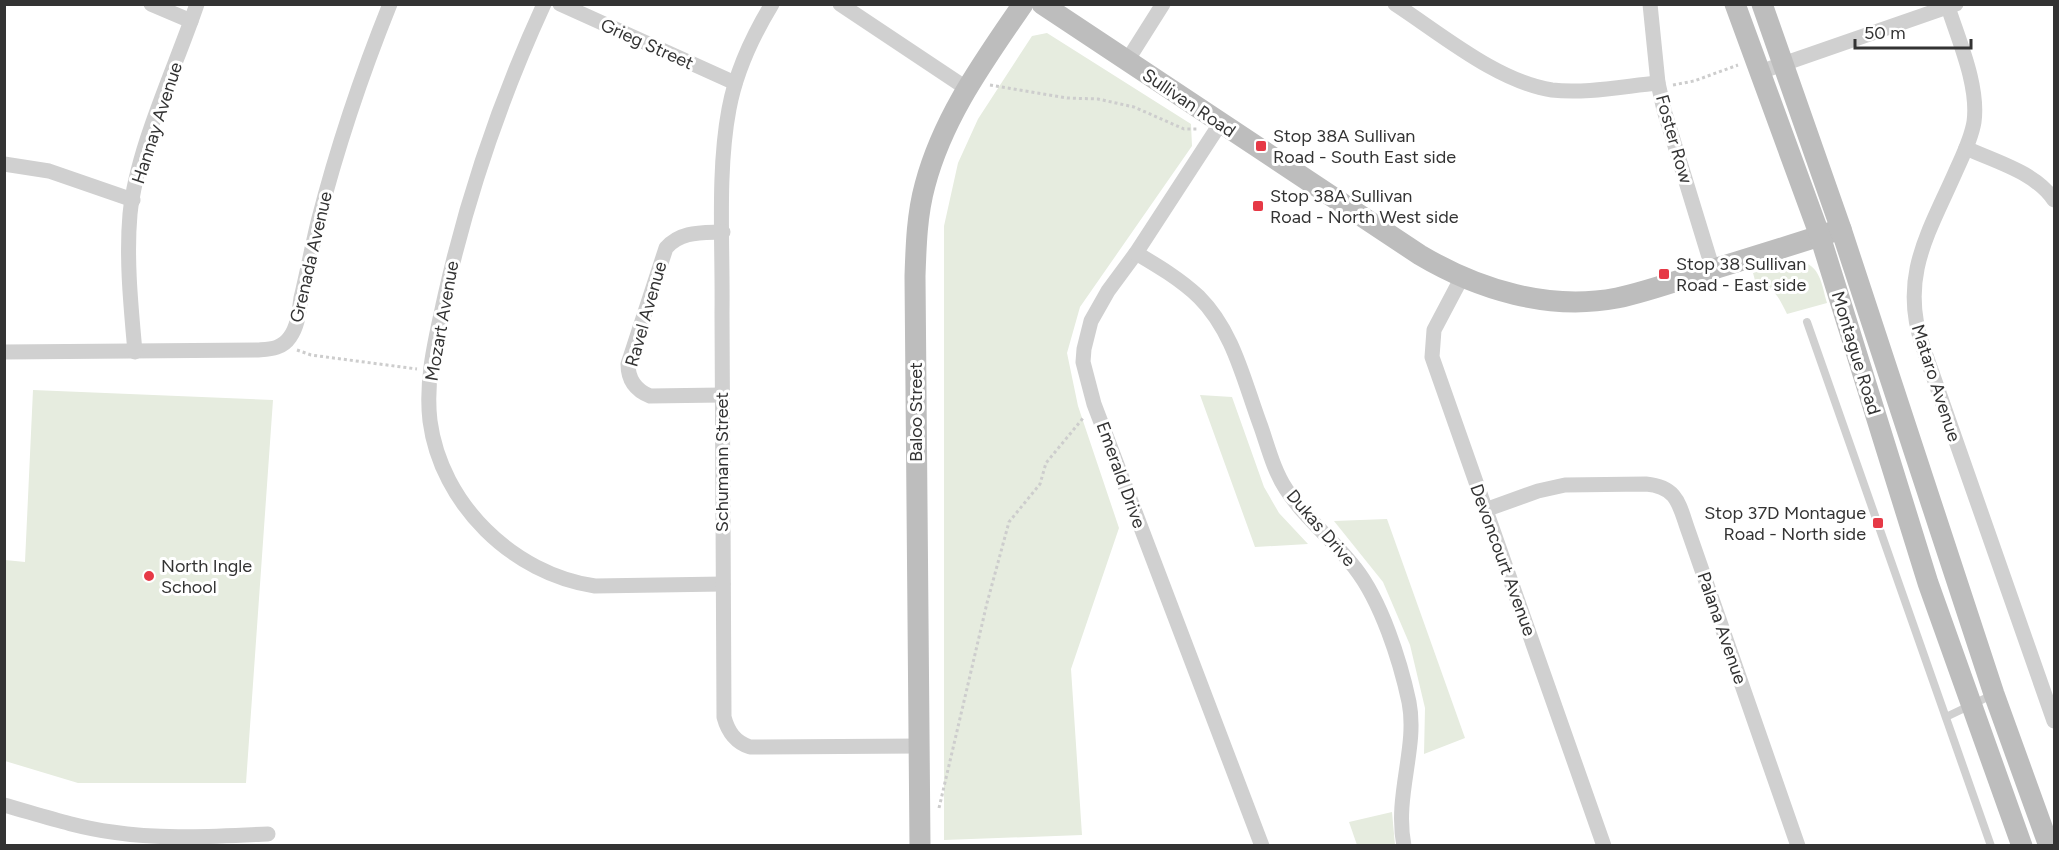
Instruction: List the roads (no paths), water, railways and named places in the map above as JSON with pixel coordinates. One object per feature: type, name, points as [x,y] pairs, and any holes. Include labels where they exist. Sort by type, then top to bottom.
[{"type":"main road","name":"Baloo Street","points":[[920,846],[915,287],[916,246],[921,203],[943,133],[969,83],[1023,4]]},
{"type":"main road","name":"Sullivan Road","points":[[1042,4],[1420,255],[1462,277],[1515,295],[1580,301],[1605,300],[1630,295],[1840,229]]},
{"type":"main road","name":"Montague Road","points":[[1735,4],[1751,68],[1820,236],[1929,583],[2022,846]]},
{"type":"main road","name":"Montague Road","points":[[1762,4],[1840,229],[1994,694],[2049,846]]},
{"type":"street","points":[[151,4],[191,21]]},
{"type":"street","name":"Hannay Avenue","points":[[135,352],[129,244],[133,200],[147,144],[197,4]]},
{"type":"street","name":"Grenada Avenue","points":[[4,352],[271,349],[284,344],[291,336],[297,320],[320,215],[343,135],[359,84],[390,4]]},
{"type":"street","name":"Mozart Avenue","points":[[544,4],[509,84],[478,173],[455,253],[430,371],[430,420],[433,437],[447,476],[472,515],[503,546],[540,568],[579,584],[614,587],[723,584]]},
{"type":"street","name":"Grieg Street","points":[[560,4],[735,83]]},
{"type":"street","name":"Schumann Street","points":[[772,4],[750,43],[735,83],[723,151],[724,717],[736,740],[750,747],[920,747]]},
{"type":"street","points":[[840,4],[969,83]]},
{"type":"street","points":[[1126,61],[1163,4]]},
{"type":"street","points":[[1395,4],[1497,71],[1535,86],[1572,91],[1663,85]]},
{"type":"street","name":"Foster Row","points":[[1650,4],[1663,85],[1664,110],[1713,270]]},
{"type":"street","points":[[1751,68],[1784,64],[1952,6]]},
{"type":"street","name":"Mataro Avenue","points":[[1952,6],[1972,86],[1974,121],[1966,148],[1918,260],[1914,283],[1915,317],[1918,335],[2055,721]]},
{"type":"street","name":"Emerald Drive","points":[[1220,124],[1136,253],[1099,305],[1088,328],[1083,362],[1094,404],[1262,846]]},
{"type":"street","points":[[1966,148],[2031,178],[2049,192],[2055,200]]},
{"type":"street","points":[[4,164],[49,171],[133,200]]},
{"type":"street","name":"Ravel Avenue","points":[[722,395],[650,396],[642,393],[631,380],[628,364],[666,248],[678,236],[723,232]]},
{"type":"street","name":"Dukas Drive","points":[[1136,253],[1190,289],[1219,322],[1231,345],[1280,479],[1296,503],[1354,566],[1373,596],[1384,621],[1411,714],[1411,732],[1401,806],[1404,846]]},
{"type":"street","name":"Devoncourt Avenue","points":[[1462,277],[1434,330],[1431,352],[1604,846]]},
{"type":"street","name":"Palana Avenue","points":[[1485,510],[1565,484],[1646,484],[1657,485],[1671,492],[1676,498],[1689,533],[1798,846]]},
{"type":"street","points":[[4,805],[63,822],[113,832],[178,837],[268,834]]},
{"type":"lane","name":"Montague Road","points":[[1807,322],[1991,846]]},
{"type":"lane","points":[[1946,717],[1994,694]]},
{"type":"place","name":"Stop 38A Sullivan Road - South East side","points":[[1261,146]]},
{"type":"place","name":"Stop 38A Sullivan Road - North West side","points":[[1258,206]]},
{"type":"place","name":"Stop 38 Sullivan Road - East side","points":[[1664,274]]},
{"type":"place","name":"Stop 37D Montague Road - North side","points":[[1878,523]]},
{"type":"place","name":"North Ingle School","points":[[149,576]]}]
